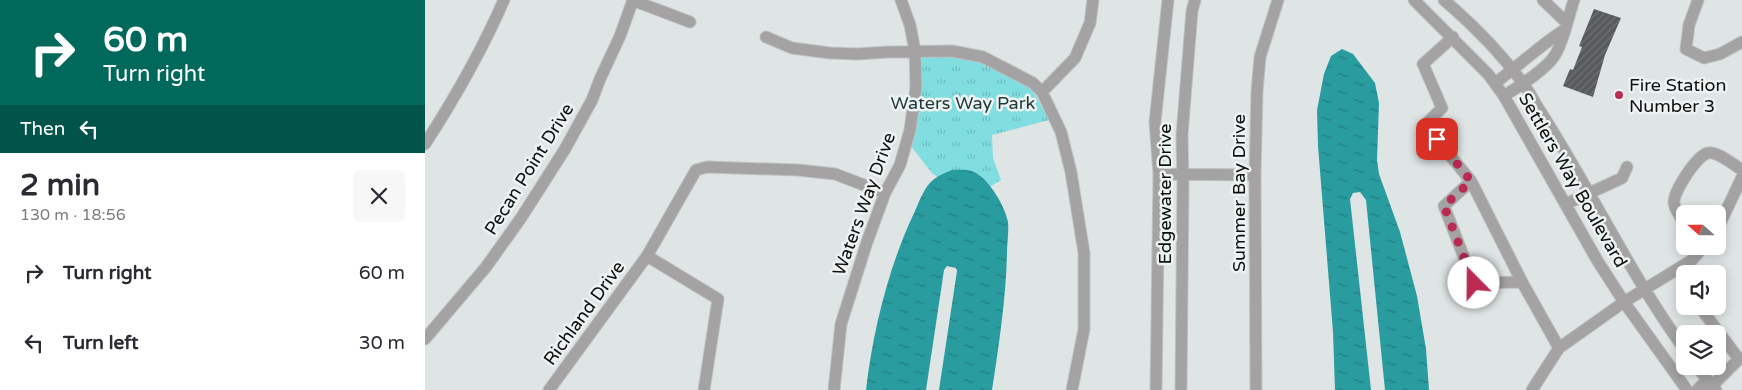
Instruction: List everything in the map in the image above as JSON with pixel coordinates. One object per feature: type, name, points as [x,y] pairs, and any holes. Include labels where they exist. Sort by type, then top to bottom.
[{"type":"street","points":[[425,144],[440,122],[487,38],[504,0]]},
{"type":"street","points":[[633,0],[690,22]]},
{"type":"street","name":"Pecan Point Drive","points":[[426,335],[470,286],[503,244],[565,149],[592,100],[620,36],[633,0]]},
{"type":"street","name":"Waters Way Drive","points":[[834,390],[841,324],[867,242],[885,193],[900,165],[910,130],[916,87],[915,51],[910,24],[901,0]]},
{"type":"street","points":[[1042,92],[1075,58],[1090,24],[1093,0]]},
{"type":"street","name":"Edgewater Drive","points":[[1157,390],[1159,174],[1155,122],[1168,0]]},
{"type":"street","name":"Edgewater Drive","points":[[1181,390],[1182,135],[1192,11],[1195,0]]},
{"type":"street","name":"Summer Bay Drive","points":[[1256,390],[1255,176],[1257,91],[1260,56],[1278,0]]},
{"type":"street","name":"Settlers Way Boulevard","points":[[1414,0],[1453,37],[1495,83],[1597,260],[1687,390]]},
{"type":"street","name":"Settlers Way Boulevard","points":[[1444,0],[1491,45],[1523,83],[1590,193],[1660,315],[1676,337]]},
{"type":"street","points":[[1543,0],[1565,26]]},
{"type":"street","points":[[1504,96],[1554,57],[1562,40],[1573,0]]},
{"type":"street","points":[[1698,0],[1689,25],[1686,49],[1704,58],[1720,54],[1742,42]]},
{"type":"street","points":[[1495,83],[1565,26]]},
{"type":"street","points":[[1453,37],[1423,64],[1442,108],[1425,125],[1471,181],[1522,282],[1559,348]]},
{"type":"street","points":[[766,38],[792,48],[830,53],[952,51],[983,57],[1033,83],[1042,92],[1061,132],[1071,172],[1084,253],[1084,329],[1072,390]]},
{"type":"street","points":[[1676,207],[1674,204],[1675,194],[1690,170],[1707,153],[1713,153],[1742,170]]},
{"type":"street","name":"Richland Drive","points":[[549,390],[647,256],[696,170],[707,167],[797,170],[835,174],[885,193]]},
{"type":"street","points":[[1565,204],[1622,178],[1627,167]]},
{"type":"street","points":[[1159,174],[1255,176]]},
{"type":"street","points":[[1726,211],[1742,177]]},
{"type":"street","points":[[1471,181],[1444,206],[1474,283],[1522,282]]},
{"type":"street","points":[[1532,390],[1559,348],[1625,302],[1692,260],[1696,255]]},
{"type":"street","points":[[647,256],[718,299],[704,390]]},
{"type":"street","points":[[1697,390],[1711,387],[1739,359],[1706,315]]},
{"type":"street","points":[[1703,375],[1711,387]]},
{"type":"green space","name":"Waters Way Park","points":[[921,55],[953,56],[983,63],[1031,87],[1049,120],[992,135],[993,158],[1001,180],[983,191],[943,181],[932,173],[910,145]]},
{"type":"water","points":[[1342,49],[1353,54],[1375,83],[1379,103],[1377,160],[1379,174],[1400,232],[1417,296],[1426,349],[1429,390],[1385,390],[1366,200],[1360,192],[1353,193],[1350,199],[1371,390],[1335,390],[1333,332],[1318,146],[1317,110],[1324,74],[1331,56]]},
{"type":"water","points":[[952,170],[971,171],[980,176],[991,187],[1000,201],[1008,222],[1004,304],[992,390],[939,390],[957,271],[956,268],[947,266],[944,270],[926,390],[866,390],[883,298],[897,253],[927,187],[937,177]]},
{"type":"building","points":[[1594,9],[1621,18],[1605,55],[1593,97],[1563,86],[1570,69],[1573,70],[1582,47],[1579,46]]},
{"type":"place","name":"Fire Station Number 3","points":[[1619,95]]},
{"type":"route","points":[[1437,139],[1471,181],[1444,206],[1474,283]]}]
